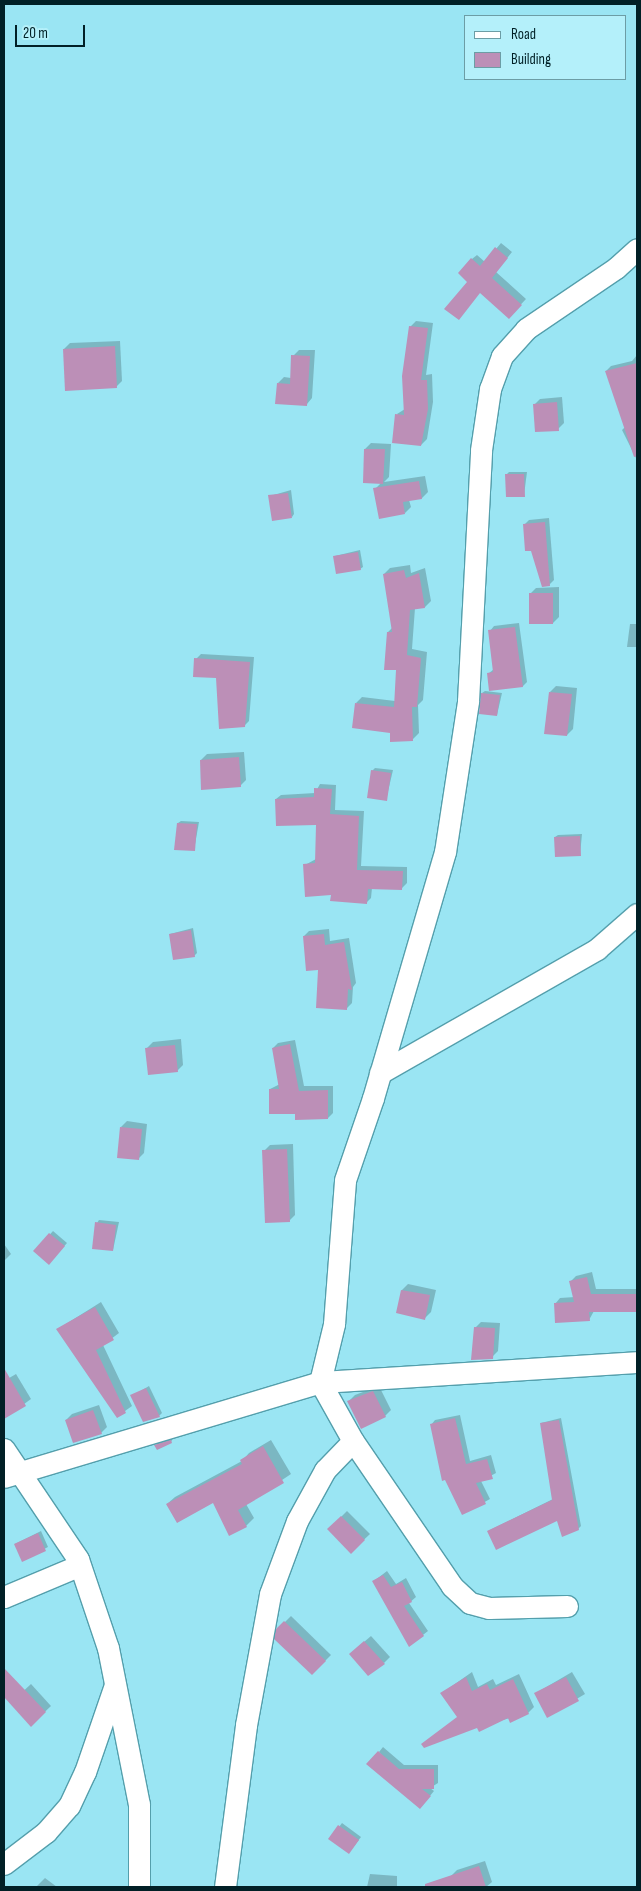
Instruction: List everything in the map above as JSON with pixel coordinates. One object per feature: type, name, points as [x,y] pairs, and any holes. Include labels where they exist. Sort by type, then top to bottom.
[{"type":"street","points":[[568,1606],[490,1608],[470,1603],[452,1586],[353,1441],[320,1382],[334,1324],[344,1180],[380,1073],[445,852],[468,701],[481,450],[490,389],[502,356],[526,329],[616,268],[637,249]]},
{"type":"street","points":[[380,1073],[596,949],[637,914]]},
{"type":"street","points":[[12,1474],[320,1382],[637,1362]]},
{"type":"street","points":[[226,1887],[246,1725],[270,1594],[297,1521],[325,1470],[353,1441]]},
{"type":"street","points":[[4,1449],[12,1474],[80,1565],[108,1648],[138,1804],[139,1887]]},
{"type":"street","points":[[4,1597],[80,1565]]},
{"type":"street","points":[[4,1864],[46,1832],[69,1806],[85,1772],[115,1686]]},
{"type":"building","points":[[495,247],[508,258],[492,278],[522,305],[509,319],[480,293],[459,320],[444,309],[467,282],[458,273],[471,258],[480,266]]},
{"type":"building","points":[[409,326],[428,328],[421,380],[427,380],[428,409],[421,446],[392,443],[395,414],[404,415],[402,376]]},
{"type":"building","points":[[115,346],[117,388],[65,391],[63,349]]},
{"type":"building","points":[[291,355],[310,356],[307,406],[275,404],[277,383],[290,384]]},
{"type":"building","points":[[637,363],[637,456],[634,457],[605,371]]},
{"type":"building","points":[[557,402],[559,431],[535,432],[533,404]]},
{"type":"building","points":[[364,449],[385,449],[383,484],[363,483]]},
{"type":"building","points":[[505,474],[524,474],[525,497],[506,497]]},
{"type":"building","points":[[419,481],[422,499],[403,502],[405,514],[379,519],[373,488]]},
{"type":"building","points":[[288,493],[292,518],[272,521],[268,495]]},
{"type":"building","points":[[545,522],[550,586],[542,587],[531,551],[525,551],[523,524]]},
{"type":"building","points":[[358,552],[361,570],[336,574],[333,556]]},
{"type":"building","points":[[404,570],[406,578],[419,573],[425,608],[410,610],[407,655],[421,658],[417,707],[412,707],[413,741],[390,742],[390,733],[352,728],[355,703],[394,707],[396,670],[384,670],[387,632],[392,632],[383,574]]},
{"type":"building","points":[[529,593],[553,593],[553,624],[529,624]]},
{"type":"building","points":[[515,627],[523,687],[489,691],[487,673],[493,672],[488,630]]},
{"type":"building","points":[[194,658],[250,662],[245,727],[219,729],[216,678],[193,677]]},
{"type":"building","points":[[549,692],[572,694],[567,736],[544,734]]},
{"type":"building","points":[[481,693],[500,695],[497,716],[479,714]]},
{"type":"building","points":[[239,757],[241,787],[201,790],[200,760]]},
{"type":"building","points":[[371,770],[391,773],[387,801],[367,798]]},
{"type":"building","points":[[314,788],[332,789],[330,814],[359,816],[357,870],[403,871],[402,890],[368,889],[367,904],[330,901],[331,895],[305,897],[303,864],[315,863],[316,825],[276,826],[275,799],[314,797]]},
{"type":"building","points":[[177,823],[197,824],[195,851],[174,850]]},
{"type":"building","points":[[580,836],[581,856],[555,857],[554,837]]},
{"type":"building","points":[[191,930],[195,957],[173,960],[169,934]]},
{"type":"building","points":[[324,934],[325,945],[344,942],[352,990],[348,989],[347,1010],[316,1008],[318,970],[306,971],[303,936]]},
{"type":"building","points":[[290,1044],[299,1091],[328,1090],[328,1119],[295,1120],[295,1114],[269,1114],[269,1089],[279,1089],[272,1048]]},
{"type":"building","points":[[175,1045],[178,1072],[148,1075],[145,1048]]},
{"type":"building","points":[[120,1127],[142,1129],[139,1160],[117,1158]]},
{"type":"building","points":[[287,1149],[290,1222],[265,1223],[262,1150]]},
{"type":"building","points":[[95,1222],[116,1225],[113,1251],[92,1249]]},
{"type":"building","points":[[49,1233],[65,1246],[49,1265],[33,1251]]},
{"type":"building","points":[[587,1277],[591,1294],[637,1294],[637,1312],[589,1312],[590,1321],[555,1323],[554,1303],[574,1302],[569,1281]]},
{"type":"building","points":[[401,1290],[430,1295],[425,1320],[396,1313]]},
{"type":"building","points":[[95,1307],[114,1340],[96,1350],[126,1413],[117,1418],[56,1329]]},
{"type":"building","points":[[474,1327],[495,1328],[493,1359],[471,1360]]},
{"type":"building","points":[[4,1368],[26,1406],[4,1419]]},
{"type":"building","points":[[146,1388],[160,1417],[143,1422],[130,1395]]},
{"type":"building","points":[[373,1391],[386,1417],[361,1429],[347,1401]]},
{"type":"building","points":[[93,1410],[102,1434],[73,1443],[65,1420]]},
{"type":"building","points":[[455,1418],[466,1464],[487,1459],[493,1479],[476,1483],[486,1504],[462,1515],[445,1480],[442,1481],[430,1424]]},
{"type":"building","points":[[559,1420],[579,1530],[562,1537],[557,1521],[496,1550],[487,1531],[552,1500],[540,1423]]},
{"type":"building","points":[[171,1440],[172,1443],[157,1450],[154,1445]]},
{"type":"building","points":[[263,1446],[284,1483],[238,1510],[247,1527],[229,1536],[213,1503],[177,1523],[166,1504],[242,1464],[240,1460]]},
{"type":"building","points":[[341,1516],[365,1540],[351,1554],[327,1529]]},
{"type":"building","points":[[38,1533],[46,1551],[22,1562],[14,1544]]},
{"type":"building","points":[[383,1575],[391,1587],[402,1582],[412,1602],[404,1606],[424,1636],[409,1647],[372,1581]]},
{"type":"building","points":[[284,1621],[326,1661],[312,1675],[274,1639],[276,1629]]},
{"type":"building","points":[[364,1641],[385,1664],[368,1676],[349,1654]]},
{"type":"building","points":[[4,1668],[46,1712],[31,1727],[4,1697]]},
{"type":"building","points":[[466,1677],[472,1691],[487,1684],[490,1690],[513,1679],[529,1714],[510,1723],[508,1718],[479,1732],[477,1728],[424,1748],[421,1744],[457,1717],[440,1693]]},
{"type":"building","points":[[566,1677],[579,1701],[547,1718],[534,1693]]},
{"type":"building","points":[[378,1751],[399,1769],[434,1769],[434,1789],[422,1789],[431,1796],[420,1809],[366,1764]]},
{"type":"building","points":[[338,1825],[359,1840],[349,1854],[328,1839]]},
{"type":"building","points":[[479,1866],[486,1887],[425,1887],[425,1884]]}]
